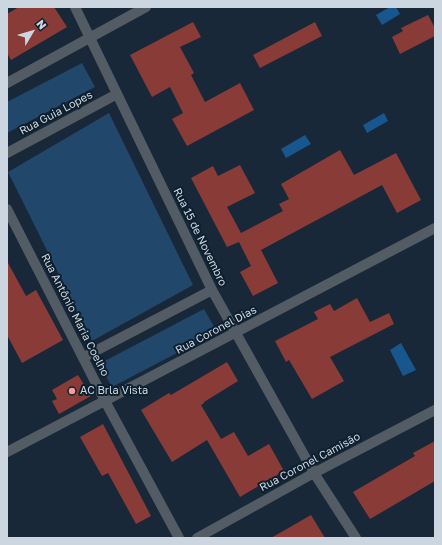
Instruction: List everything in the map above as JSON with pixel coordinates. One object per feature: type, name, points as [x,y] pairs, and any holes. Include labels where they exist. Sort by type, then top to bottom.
[{"type":"street","name":"Rua 15 de Novembro","points":[[75,7],[91,37],[212,290],[314,473],[356,538]]},
{"type":"street","points":[[7,83],[146,7]]},
{"type":"street","name":"Rua Guia Lopes","points":[[7,153],[117,94]]},
{"type":"street","name":"Rua Antônio Maria Coelho","points":[[7,209],[84,357],[105,401],[179,538]]},
{"type":"street","name":"Rua Coronel Dias","points":[[7,452],[435,228]]},
{"type":"street","points":[[84,357],[212,290]]},
{"type":"street","name":"Rua Coronel Camisão","points":[[197,538],[314,473],[435,410]]},
{"type":"shaded area","points":[[390,7],[396,7],[400,14],[382,25],[376,15]]},
{"type":"shaded area","points":[[82,63],[95,87],[7,133],[7,102]]},
{"type":"shaded area","points":[[109,113],[193,285],[92,341],[8,172]]},
{"type":"shaded area","points":[[384,113],[388,121],[367,133],[363,125]]},
{"type":"shaded area","points":[[305,135],[311,144],[286,158],[281,149]]},
{"type":"shaded area","points":[[204,309],[217,332],[112,387],[99,364]]},
{"type":"shaded area","points":[[401,343],[416,370],[403,376],[390,350]]},
{"type":"building","points":[[19,7],[54,7],[67,27],[11,60],[7,53],[7,14]]},
{"type":"building","points":[[428,15],[435,28],[435,36],[400,54],[392,37],[403,31],[401,28]]},
{"type":"building","points":[[193,22],[201,37],[180,47],[194,73],[191,75],[205,102],[240,83],[254,110],[187,146],[172,119],[183,113],[170,87],[152,97],[130,55]]},
{"type":"building","points":[[315,22],[322,36],[260,68],[253,55]]},
{"type":"building","points":[[340,150],[354,175],[396,153],[421,200],[397,213],[382,185],[261,250],[278,283],[253,296],[240,272],[251,266],[239,242],[227,247],[191,178],[213,166],[218,176],[240,165],[255,193],[227,207],[241,233],[283,211],[279,204],[289,199],[281,184]]},
{"type":"building","points":[[7,261],[26,296],[36,290],[63,340],[22,363],[7,335]]},
{"type":"building","points":[[357,298],[370,322],[389,313],[394,324],[330,357],[344,381],[312,399],[289,360],[286,362],[275,341],[318,319],[314,312],[330,304],[334,311]]},
{"type":"building","points":[[227,362],[238,381],[201,405],[221,439],[234,432],[248,456],[269,444],[284,471],[240,497],[207,440],[172,462],[141,410],[169,393],[171,395]]},
{"type":"building","points":[[78,375],[91,396],[59,414],[52,401],[57,399],[52,390]]},
{"type":"building","points":[[103,424],[151,516],[136,524],[108,473],[102,476],[80,437]]},
{"type":"building","points":[[435,441],[435,481],[370,519],[353,492],[415,456],[413,453]]},
{"type":"building","points":[[311,515],[325,538],[271,538]]},
{"type":"place","name":"AC Brla Vista","points":[[72,391]]}]
